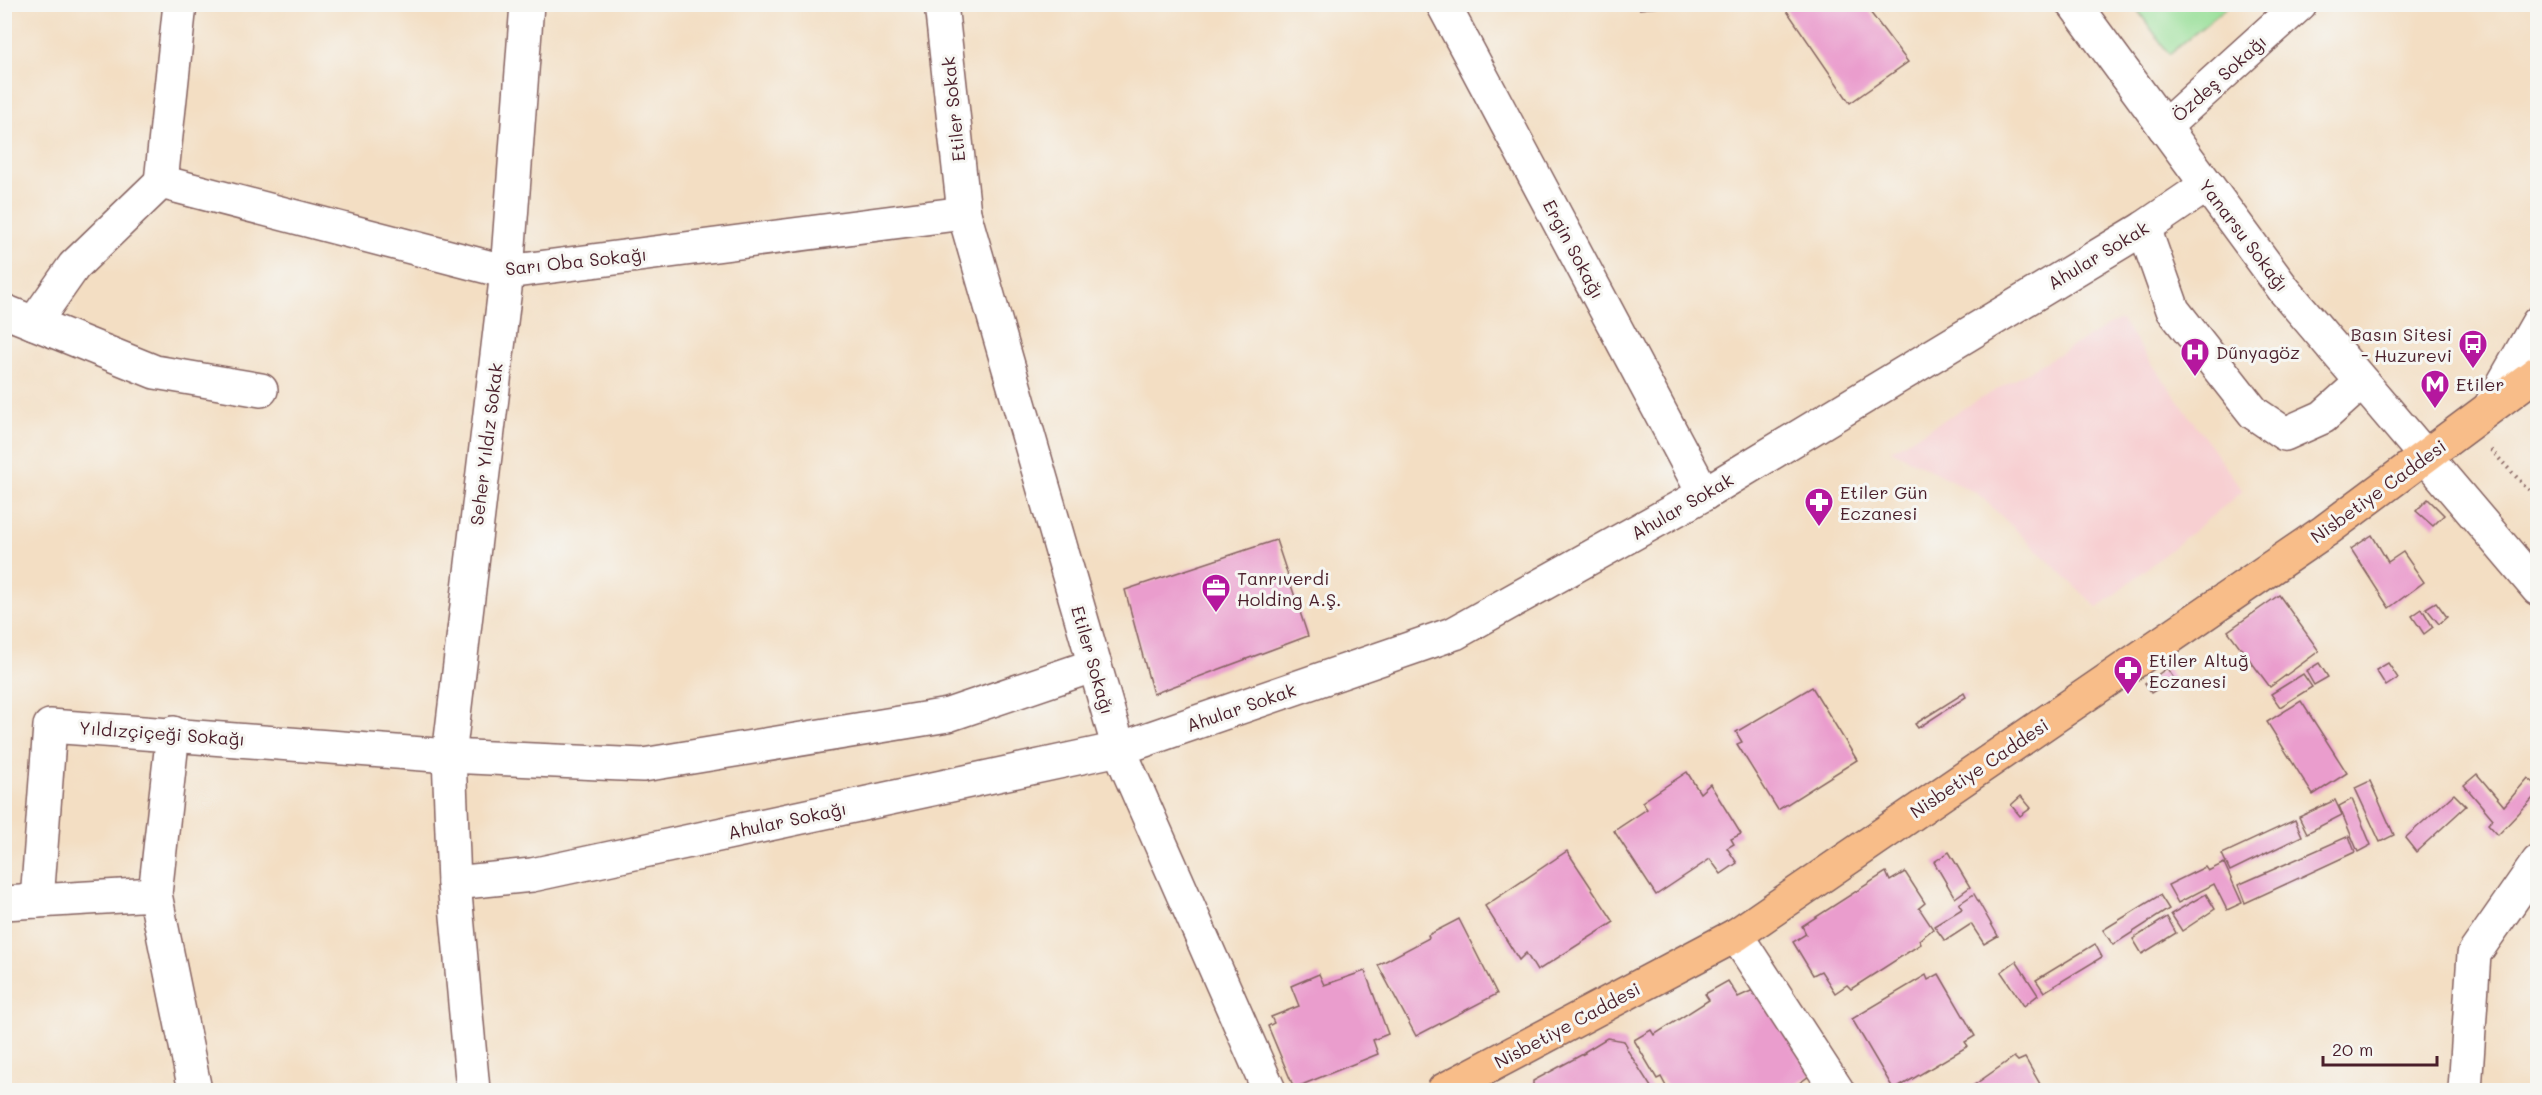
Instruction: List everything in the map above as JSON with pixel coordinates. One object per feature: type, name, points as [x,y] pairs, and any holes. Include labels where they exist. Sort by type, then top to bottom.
[{"type":"main road","name":"Nisbetiye Caddesi","points":[[1444,1090],[1736,935],[2325,531],[2538,372]]},
{"type":"street","points":[[180,4],[161,182],[19,317],[155,372],[261,390]]},
{"type":"street","name":"Seher Yıldız Sokak","points":[[473,1090],[454,884],[449,756],[507,272],[527,4]]},
{"type":"street","name":"Etiler Sokak","points":[[941,4],[964,213]]},
{"type":"street","name":"Ergin Sokağı","points":[[1443,4],[1704,494]]},
{"type":"street","name":"Yanarsu Sokağı","points":[[2074,4],[2285,291],[2538,589]]},
{"type":"street","name":"Özdeş Sokağı","points":[[2164,127],[2300,4]]},
{"type":"street","name":"Sarı Oba Sokağı","points":[[161,182],[507,272],[964,213]]},
{"type":"street","name":"Ahular Sokak","points":[[1119,749],[1455,633],[1704,494],[2144,228],[2206,185]]},
{"type":"street","name":"Etiler Sokağı","points":[[964,213],[1119,749],[1269,1090]]},
{"type":"street","points":[[2144,228],[2173,310],[2254,413],[2285,434],[2323,417],[2362,382]]},
{"type":"street","name":"Nisbetiye Caddesi","points":[[2479,416],[2538,323]]},
{"type":"street","points":[[449,756],[644,765],[948,716],[1095,665]]},
{"type":"street","name":"Yıldızçiçeği Sokağı","points":[[37,901],[50,726],[173,733],[449,756]]},
{"type":"street","points":[[173,733],[155,894],[195,1090]]},
{"type":"street","name":"Ahular Sokağı","points":[[454,884],[532,874],[1119,749]]},
{"type":"street","points":[[2465,1090],[2474,954],[2538,862]]},
{"type":"street","points":[[4,903],[155,894]]},
{"type":"street","points":[[1736,935],[1837,1090]]},
{"type":"path","points":[[2479,416],[2538,500]]},
{"type":"shaded area","points":[[2120,319],[2243,491],[2098,608],[1978,494],[1891,450]]},
{"type":"green space","points":[[2134,5],[2230,5],[2169,54]]},
{"type":"building","points":[[1638,4],[1672,4],[1672,6],[1639,9]]},
{"type":"building","points":[[1776,4],[1864,4],[1908,62],[1850,103],[1785,8]]},
{"type":"building","points":[[2428,499],[2444,515],[2433,526],[2416,511]]},
{"type":"building","points":[[2372,535],[2388,562],[2403,552],[2424,582],[2389,608],[2351,549]]},
{"type":"building","name":"Tanrıverdi Holding A.Ş.","points":[[1276,540],[1308,636],[1153,694],[1125,590]]},
{"type":"building","points":[[2279,595],[2319,651],[2270,687],[2228,631]]},
{"type":"building","points":[[2436,602],[2447,617],[2439,624],[2426,608]]},
{"type":"building","points":[[2422,609],[2433,627],[2424,634],[2412,616]]},
{"type":"building","points":[[2319,663],[2328,677],[2314,685],[2306,671]]},
{"type":"building","points":[[2388,663],[2398,678],[2386,686],[2376,670]]},
{"type":"building","points":[[2167,668],[2174,679],[2151,693],[2145,684]]},
{"type":"building","points":[[2303,674],[2312,687],[2280,707],[2271,694]]},
{"type":"building","points":[[1812,687],[1857,760],[1778,810],[1737,744],[1742,742],[1736,732]]},
{"type":"building","points":[[1964,693],[1966,697],[1918,728],[1915,724]]},
{"type":"building","points":[[2301,701],[2347,773],[2313,795],[2267,722]]},
{"type":"building","points":[[1687,772],[1700,793],[1710,784],[1741,834],[1731,839],[1734,844],[1727,848],[1737,863],[1721,874],[1710,859],[1656,895],[1614,831],[1647,809],[1642,802]]},
{"type":"building","points":[[2477,774],[2504,806],[2528,778],[2538,786],[2538,793],[2498,835],[2488,824],[2493,819],[2464,785]]},
{"type":"building","points":[[2370,781],[2394,835],[2380,842],[2355,788]]},
{"type":"building","points":[[2454,794],[2466,806],[2416,852],[2405,838]]},
{"type":"building","points":[[2021,796],[2031,808],[2020,816],[2011,805]]},
{"type":"building","points":[[2352,799],[2371,845],[2358,852],[2339,806]]},
{"type":"building","points":[[2335,800],[2342,815],[2307,833],[2299,817]]},
{"type":"building","points":[[2295,820],[2302,836],[2230,871],[2222,854]]},
{"type":"building","points":[[2349,836],[2355,852],[2245,903],[2238,885]]},
{"type":"building","points":[[1567,851],[1614,922],[1537,971],[1526,953],[1519,960],[1485,906]]},
{"type":"building","points":[[1949,852],[1970,887],[1955,898],[1934,862]]},
{"type":"building","points":[[2224,863],[2242,903],[2227,910],[2214,884],[2178,903],[2168,885],[2205,867],[2208,871]]},
{"type":"building","points":[[1886,872],[1890,881],[1905,872],[1925,903],[1919,908],[1933,929],[1919,940],[1921,944],[1851,989],[1847,985],[1835,993],[1821,971],[1813,975],[1793,942],[1806,934],[1802,926]]},
{"type":"building","points":[[1974,894],[1998,936],[1984,944],[1971,924],[1945,941],[1934,926],[1962,909],[1959,904]]},
{"type":"building","points":[[2206,894],[2215,909],[2182,931],[2171,914]]},
{"type":"building","points":[[2160,895],[2169,909],[2113,945],[2103,930]]},
{"type":"building","points":[[2167,917],[2176,933],[2142,954],[2133,939]]},
{"type":"building","points":[[1459,919],[1497,994],[1416,1036],[1378,965]]},
{"type":"building","points":[[2095,944],[2102,957],[2044,992],[2036,980]]},
{"type":"building","points":[[2016,961],[2038,995],[2024,1006],[2001,972]]},
{"type":"building","points":[[1365,971],[1388,1034],[1373,1040],[1378,1054],[1294,1088],[1268,1026],[1274,1023],[1271,1017],[1299,1006],[1291,986],[1319,974],[1324,985]]},
{"type":"building","points":[[1939,974],[1975,1036],[1965,1042],[1968,1046],[1894,1090],[1852,1019],[1926,975],[1928,980]]},
{"type":"building","points":[[1728,981],[1738,997],[1760,987],[1812,1074],[1791,1090],[1668,1090],[1661,1077],[1657,1079],[1634,1040],[1651,1030],[1654,1035],[1709,1000],[1705,994]]},
{"type":"building","points":[[1607,1038],[1624,1041],[1626,1048],[1653,1090],[1533,1090],[1533,1081],[1585,1053]]},
{"type":"building","points":[[2014,1057],[2018,1061],[2025,1058],[2041,1090],[1967,1090]]},
{"type":"place","name":"Basın Sitesi - Huzurevi","points":[[2473,370]]},
{"type":"place","name":"Dűnyagöz","points":[[2195,378]]},
{"type":"place","name":"Etiler","points":[[2435,410]]},
{"type":"place","name":"Etiler Gün Eczanesi","points":[[1819,528]]},
{"type":"place","name":"Tanrıverdi Holding A.Ş.","points":[[1216,614]]},
{"type":"place","name":"Etiler Altuğ Eczanesi","points":[[2128,696]]}]
